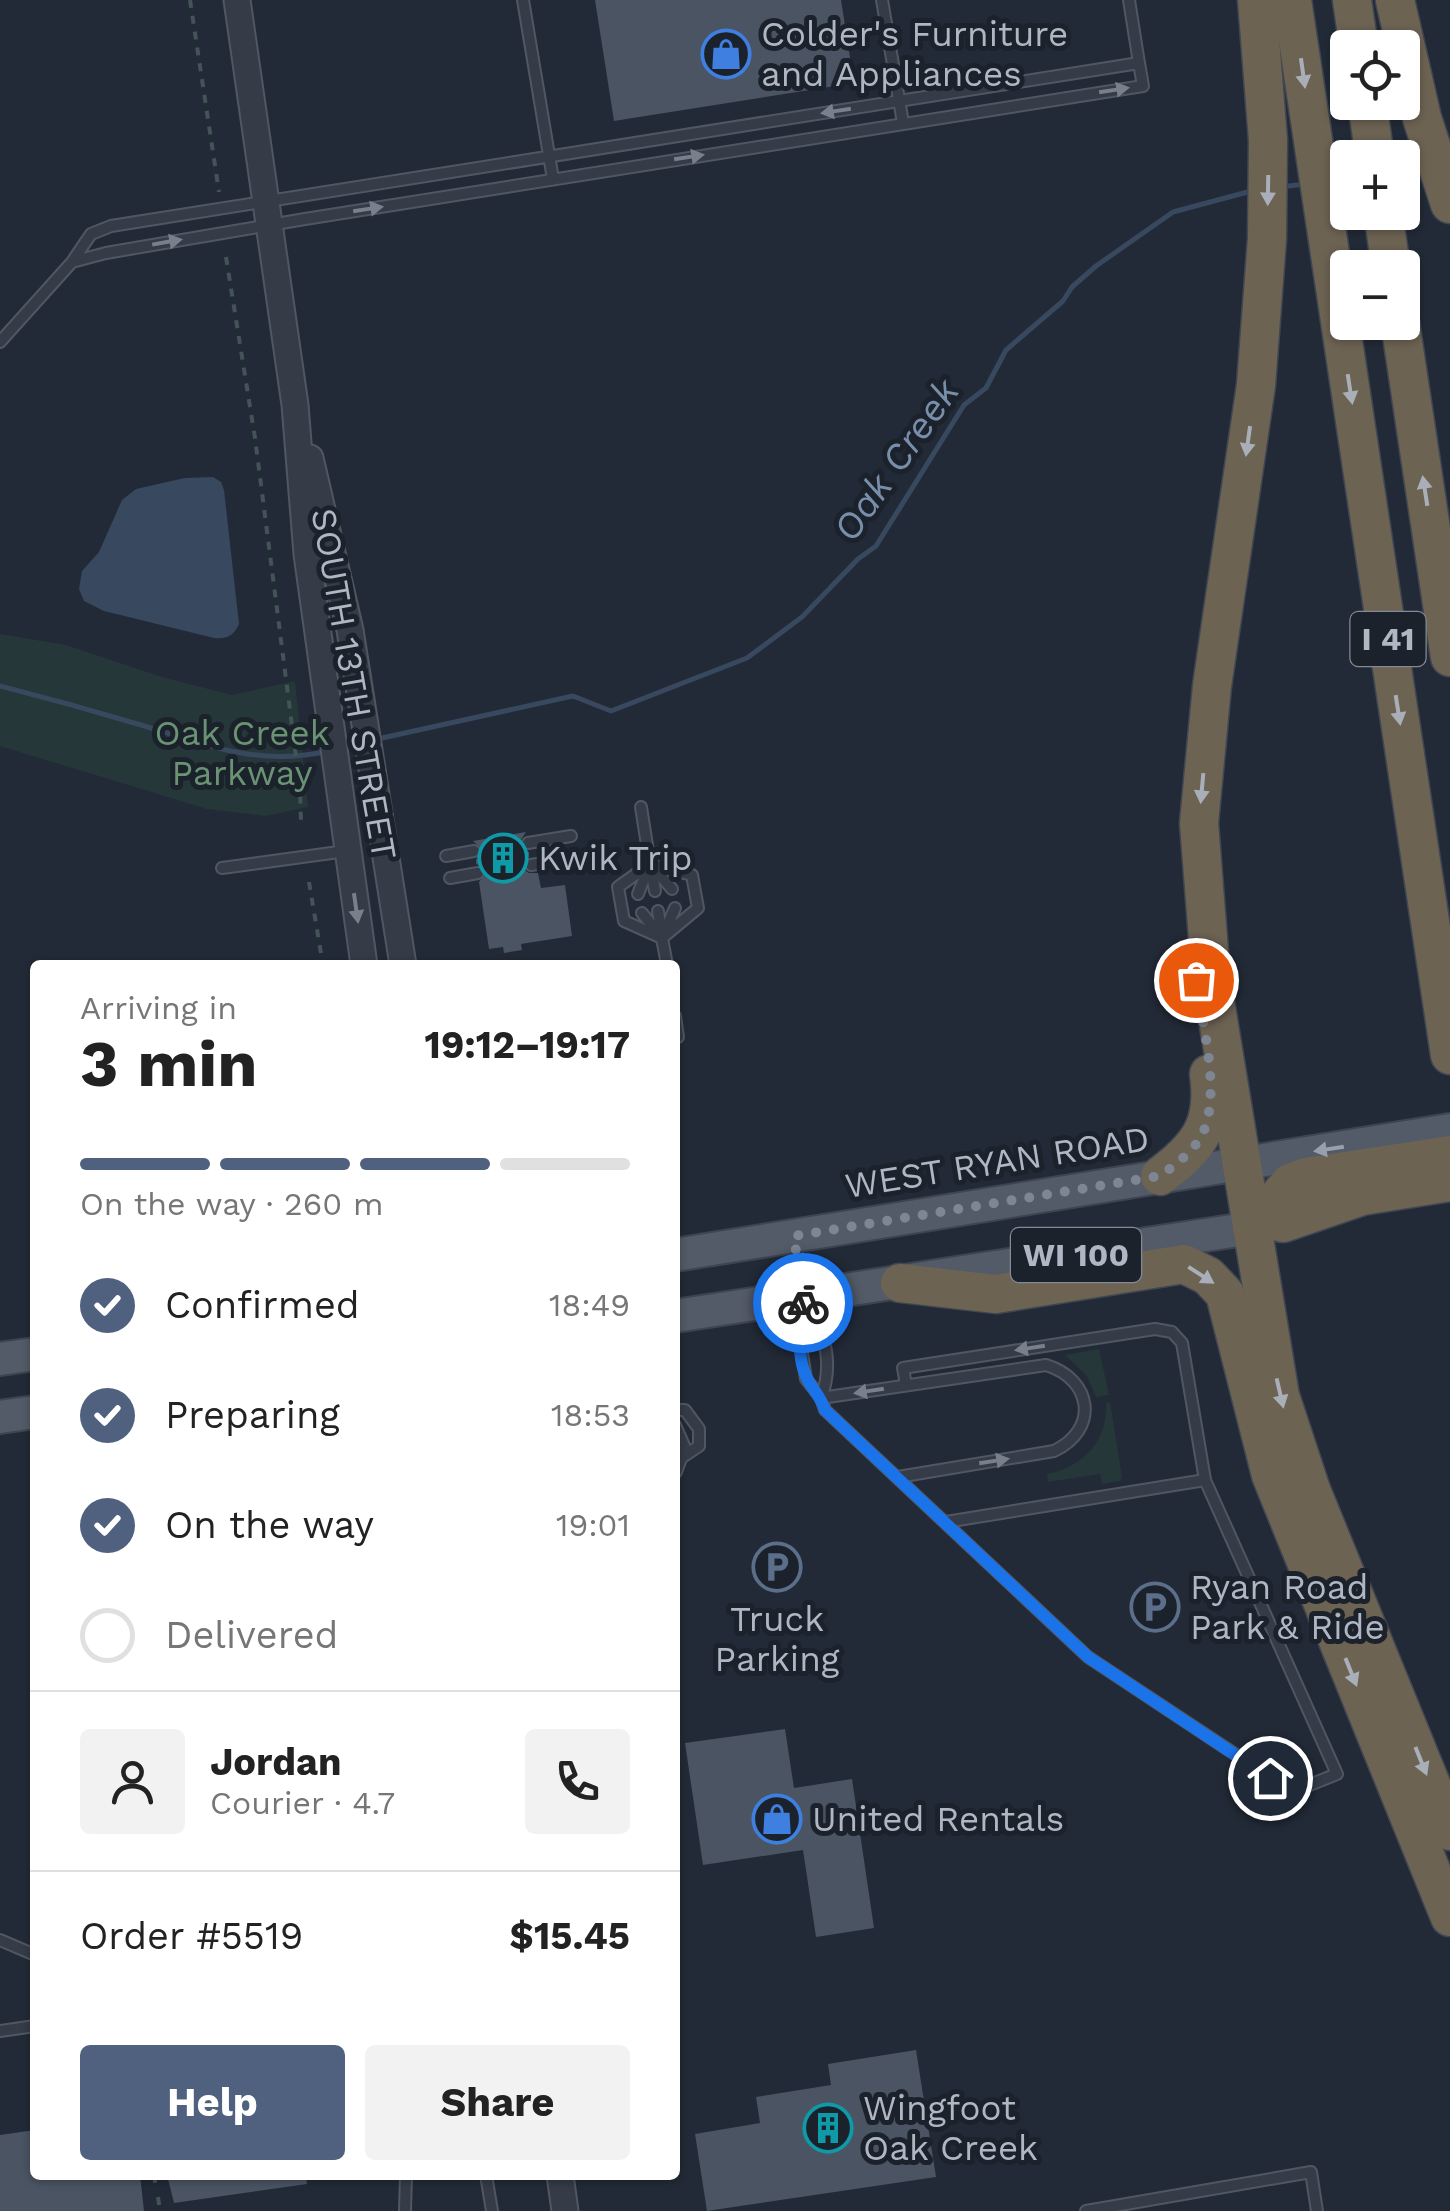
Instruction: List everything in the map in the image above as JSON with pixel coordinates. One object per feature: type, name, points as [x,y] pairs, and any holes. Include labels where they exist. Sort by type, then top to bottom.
[{"type":"highway","points":[[1257,0],[1268,140],[1267,240],[1256,385],[1212,686],[1199,823],[1212,977],[1241,1163],[1268,1225],[1280,1396],[1311,1490],[1450,1831]]},
{"type":"highway","name":"I 41","points":[[1292,0],[1450,1054]]},
{"type":"highway","points":[[1352,0],[1356,30]]},
{"type":"highway","points":[[1395,0],[1422,118],[1450,204]]},
{"type":"highway","name":"I 41","points":[[1403,340],[1450,657]]},
{"type":"highway","points":[[1160,1176],[1185,1158],[1201,1138],[1210,1113],[1191,913],[1200,858]]},
{"type":"highway","points":[[1268,1225],[1290,1183],[1306,1178],[1436,1173]]},
{"type":"highway","points":[[900,1282],[996,1294],[1184,1264],[1208,1276],[1224,1294],[1271,1475],[1450,1917]]},
{"type":"main road","name":"WEST RYAN ROAD","points":[[680,1254],[1241,1163],[1436,1173],[1450,1130]]},
{"type":"main road","name":"WI 100","points":[[680,1315],[1268,1225]]},
{"type":"main road","points":[[0,1359],[30,1355]]},
{"type":"street","name":"SOUTH 13TH STREET","points":[[237,0],[296,404],[307,554],[363,960]]},
{"type":"street","name":"SOUTH 13TH STREET","points":[[296,404],[326,518],[366,722],[402,960]]},
{"type":"street","points":[[561,2180],[565,2211]]},
{"type":"lane","points":[[522,0],[553,179]]},
{"type":"lane","points":[[882,0],[903,123]]},
{"type":"lane","points":[[0,342],[72,262],[91,234],[111,226],[270,213],[553,179],[1143,86],[1129,0]]},
{"type":"lane","points":[[72,262],[270,213],[550,156],[1139,62]]},
{"type":"lane","points":[[641,807],[655,891]]},
{"type":"lane","points":[[528,843],[571,836]]},
{"type":"lane","points":[[222,868],[348,850]]},
{"type":"lane","points":[[446,856],[474,852]]},
{"type":"lane","points":[[531,865],[574,858]]},
{"type":"lane","points":[[650,864],[672,889]]},
{"type":"lane","points":[[638,894],[650,864]]},
{"type":"lane","points":[[650,864],[692,874],[698,908],[662,938],[624,921],[618,887],[650,864]]},
{"type":"lane","points":[[450,878],[478,873]]},
{"type":"lane","points":[[662,938],[676,908]]},
{"type":"lane","points":[[658,911],[666,960]]},
{"type":"lane","points":[[642,913],[662,938]]},
{"type":"lane","points":[[794,1236],[804,1296],[798,1333],[806,1379],[825,1410],[1088,1657],[1292,1792],[1338,1774],[1205,1480],[1182,1343],[1172,1332],[1155,1329],[903,1368],[906,1385]]},
{"type":"lane","points":[[804,1296],[822,1327],[830,1377],[821,1398]]},
{"type":"lane","points":[[821,1398],[1046,1365],[1062,1370],[1082,1392],[1085,1413],[1067,1445],[1054,1451],[898,1478]]},
{"type":"lane","points":[[680,1410],[685,1410],[699,1429],[699,1446],[681,1458]]},
{"type":"lane","points":[[680,1436],[685,1448],[681,1458]]},
{"type":"lane","points":[[946,1522],[1205,1480]]},
{"type":"lane","points":[[0,1940],[30,1953]]},
{"type":"lane","points":[[0,2031],[30,2027]]},
{"type":"lane","points":[[1086,2211],[1311,2172],[1317,2211]]},
{"type":"lane","points":[[406,2180],[406,2211]]},
{"type":"lane","points":[[487,2180],[492,2211]]},
{"type":"path","points":[[190,0],[219,192]]},
{"type":"path","points":[[226,257],[255,438],[300,788],[301,823]]},
{"type":"path","points":[[309,882],[322,960]]},
{"type":"path","points":[[155,2180],[156,2188]]},
{"type":"path","points":[[158,2197],[160,2211]]},
{"type":"green space","name":"Oak Creek Parkway","points":[[0,634],[66,645],[232,695],[295,681],[308,807],[266,816],[207,809],[0,746]]},
{"type":"green space","points":[[1099,1349],[1109,1395],[1096,1397],[1087,1376],[1065,1355]]},
{"type":"green space","points":[[1110,1402],[1120,1481],[1102,1484],[1100,1474],[1048,1482],[1047,1474],[1072,1465],[1091,1450],[1103,1429],[1106,1403]]},
{"type":"water","points":[[213,477],[224,490],[239,624],[232,634],[214,638],[104,611],[84,601],[79,589],[82,571],[99,552],[122,500],[136,489],[185,478]]},
{"type":"building","name":"Colder's Furniture and Appliances","points":[[595,0],[841,0],[854,83],[614,121]]},
{"type":"building","name":"Kwik Trip","points":[[526,832],[519,843],[529,852],[524,870],[538,873],[541,888],[565,885],[572,936],[521,944],[522,950],[504,953],[503,947],[489,949],[479,882],[487,872],[476,864],[483,850],[473,841]]},
{"type":"building","name":"United Rentals","points":[[785,1729],[794,1788],[852,1779],[874,1928],[816,1937],[803,1850],[703,1865],[685,1743]]},
{"type":"building","name":"Wingfoot Oak Creek","points":[[916,2050],[936,2177],[707,2211],[695,2134],[760,2123],[756,2097],[831,2085],[828,2064]]},
{"type":"building","points":[[30,2131],[30,2180],[141,2180],[144,2211],[0,2211],[0,2135]]},
{"type":"building","points":[[168,2180],[307,2180],[307,2184],[174,2203]]},
{"type":"waterway","name":"Oak Creek","points":[[1281,187],[1305,184]]},
{"type":"waterway","name":"Oak Creek","points":[[373,740],[573,696],[611,711],[747,658],[802,617],[858,559],[876,546],[964,405],[986,388],[1006,350],[1063,301],[1072,287],[1173,212],[1255,190]]},
{"type":"waterway","name":"Oak Creek","points":[[0,686],[234,752],[279,756],[329,751]]},
{"type":"way so far","points":[[803,1303],[794,1236],[1160,1176],[1185,1158],[1201,1138],[1210,1113],[1211,1092],[1196,980]]},
{"type":"place","name":"Colder's Furniture and Appliances","points":[[726,54]]},
{"type":"place","name":"Kwik Trip","points":[[503,858]]},
{"type":"place","name":"Truck Parking","points":[[777,1567]]},
{"type":"place","name":"Ryan Road Park & Ride","points":[[1155,1607]]},
{"type":"place","name":"United Rentals","points":[[777,1819]]},
{"type":"place","name":"Wingfoot Oak Creek","points":[[828,2128]]},
{"type":"route","points":[[803,1303],[798,1333],[806,1379],[825,1410],[1088,1657],[1270,1778]]}]
